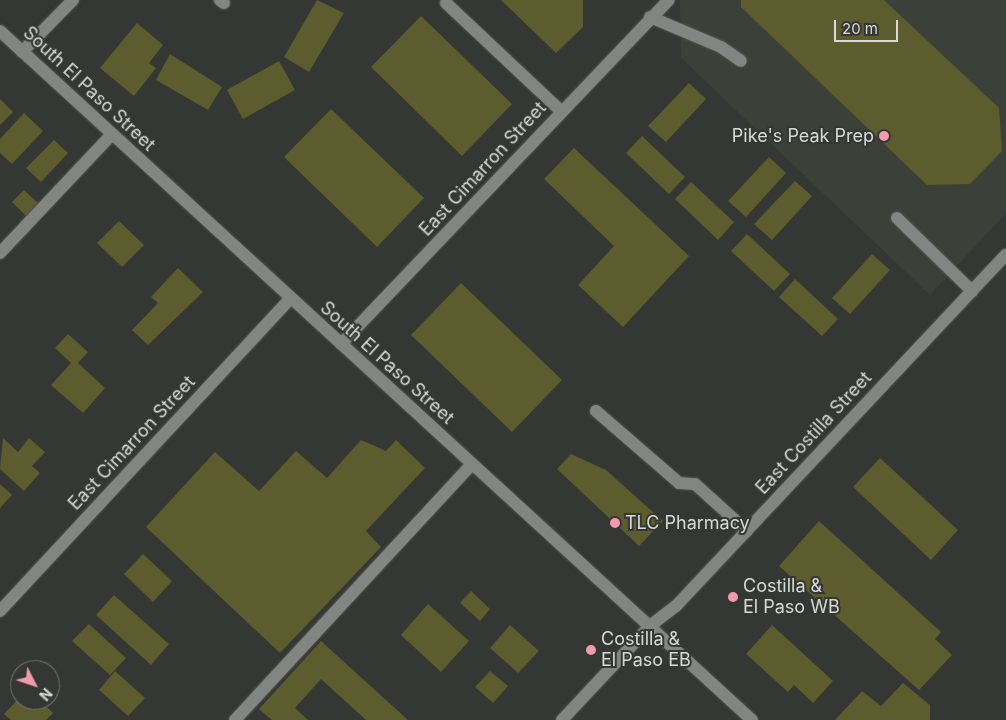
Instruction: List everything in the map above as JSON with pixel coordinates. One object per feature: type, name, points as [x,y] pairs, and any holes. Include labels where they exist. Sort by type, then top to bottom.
[{"type":"street","points":[[22,52],[73,0]]},
{"type":"street","name":"East Cimarron Street","points":[[341,344],[650,17],[669,0]]},
{"type":"street","points":[[446,3],[561,111]]},
{"type":"street","points":[[650,17],[721,47],[741,61]]},
{"type":"street","name":"South El Paso Street","points":[[0,32],[752,720]]},
{"type":"street","points":[[0,253],[112,134]]},
{"type":"street","points":[[897,218],[972,290]]},
{"type":"street","name":"East Costilla Street","points":[[562,720],[650,626],[676,606],[1006,255]]},
{"type":"street","name":"East Cimarron Street","points":[[0,611],[290,299]]},
{"type":"street","points":[[596,411],[679,483],[695,484],[747,531]]},
{"type":"street","points":[[235,720],[472,464]]},
{"type":"shaded area","name":"Pike's Peak Prep","points":[[680,0],[1006,0],[1006,213],[930,295],[681,58]]},
{"type":"building","points":[[317,0],[344,13],[309,72],[284,57]]},
{"type":"building","points":[[501,0],[583,0],[583,27],[556,53]]},
{"type":"building","points":[[741,0],[884,0],[999,108],[1002,151],[970,184],[927,185],[741,7]]},
{"type":"building","points":[[421,16],[512,104],[462,156],[371,67]]},
{"type":"building","points":[[137,23],[163,45],[149,63],[156,68],[134,96],[100,68]]},
{"type":"building","points":[[170,54],[222,87],[208,110],[156,80]]},
{"type":"building","points":[[279,61],[295,90],[243,119],[227,90]]},
{"type":"building","points":[[689,83],[706,99],[666,142],[648,126]]},
{"type":"building","points":[[0,99],[13,112],[0,125]]},
{"type":"building","points":[[331,109],[424,198],[377,247],[284,157]]},
{"type":"building","points":[[24,113],[43,131],[12,164],[0,153],[0,139]]},
{"type":"building","points":[[642,136],[685,177],[669,194],[626,153]]},
{"type":"building","points":[[54,140],[68,153],[41,182],[26,168]]},
{"type":"building","points":[[574,148],[689,256],[623,327],[578,285],[614,246],[544,179]]},
{"type":"building","points":[[769,157],[786,173],[746,217],[728,201]]},
{"type":"building","points":[[795,181],[812,196],[772,240],[754,224]]},
{"type":"building","points":[[691,182],[734,222],[718,240],[675,199]]},
{"type":"building","points":[[24,190],[38,203],[26,216],[12,202]]},
{"type":"building","points":[[119,221],[144,245],[122,267],[97,243]]},
{"type":"building","points":[[747,234],[790,274],[774,291],[731,251]]},
{"type":"building","points":[[872,254],[890,270],[850,314],[832,298]]},
{"type":"building","points":[[178,268],[203,292],[148,345],[132,330],[158,303],[151,297]]},
{"type":"building","points":[[795,279],[838,319],[822,336],[779,297]]},
{"type":"building","points":[[461,283],[562,380],[512,432],[411,335]]},
{"type":"building","points":[[68,334],[88,352],[78,363],[105,388],[83,413],[51,385],[71,363],[55,348]]},
{"type":"building","points":[[3,438],[18,452],[29,438],[45,452],[32,466],[40,473],[24,491],[0,469]]},
{"type":"building","points":[[361,440],[386,451],[396,440],[425,468],[366,531],[381,547],[280,653],[146,527],[215,452],[259,491],[296,451],[327,478]]},
{"type":"building","points":[[571,454],[606,470],[663,521],[639,546],[557,469]]},
{"type":"building","points":[[880,458],[958,530],[931,560],[853,487]]},
{"type":"building","points":[[0,484],[12,495],[0,508]]},
{"type":"building","points":[[819,521],[941,632],[935,639],[952,655],[919,690],[779,566]]},
{"type":"building","points":[[143,554],[172,581],[153,602],[124,574]]},
{"type":"building","points":[[471,591],[490,609],[480,621],[460,603]]},
{"type":"building","points":[[114,595],[169,644],[151,665],[96,615]]},
{"type":"building","points":[[428,604],[469,641],[441,672],[401,635]]},
{"type":"building","points":[[89,624],[126,658],[110,675],[72,641]]},
{"type":"building","points":[[510,625],[539,651],[518,673],[490,648]]},
{"type":"building","points":[[772,625],[833,681],[813,703],[794,685],[788,692],[746,654]]},
{"type":"building","points":[[321,641],[408,720],[366,720],[321,679],[295,708],[308,720],[272,720],[259,709]]},
{"type":"building","points":[[115,671],[145,698],[128,716],[99,690]]},
{"type":"building","points":[[490,671],[508,686],[493,703],[475,687]]},
{"type":"building","points":[[903,683],[930,705],[930,720],[835,720],[862,691],[881,706]]},
{"type":"building","points":[[10,708],[10,710],[50,710],[53,713],[46,720],[11,720],[4,714]]},
{"type":"place","name":"Pike's Peak Prep","points":[[884,136]]},
{"type":"place","name":"TLC Pharmacy","points":[[615,523]]},
{"type":"place","name":"Costilla & El Paso WB","points":[[733,597]]},
{"type":"place","name":"Costilla & El Paso EB","points":[[591,650]]}]
